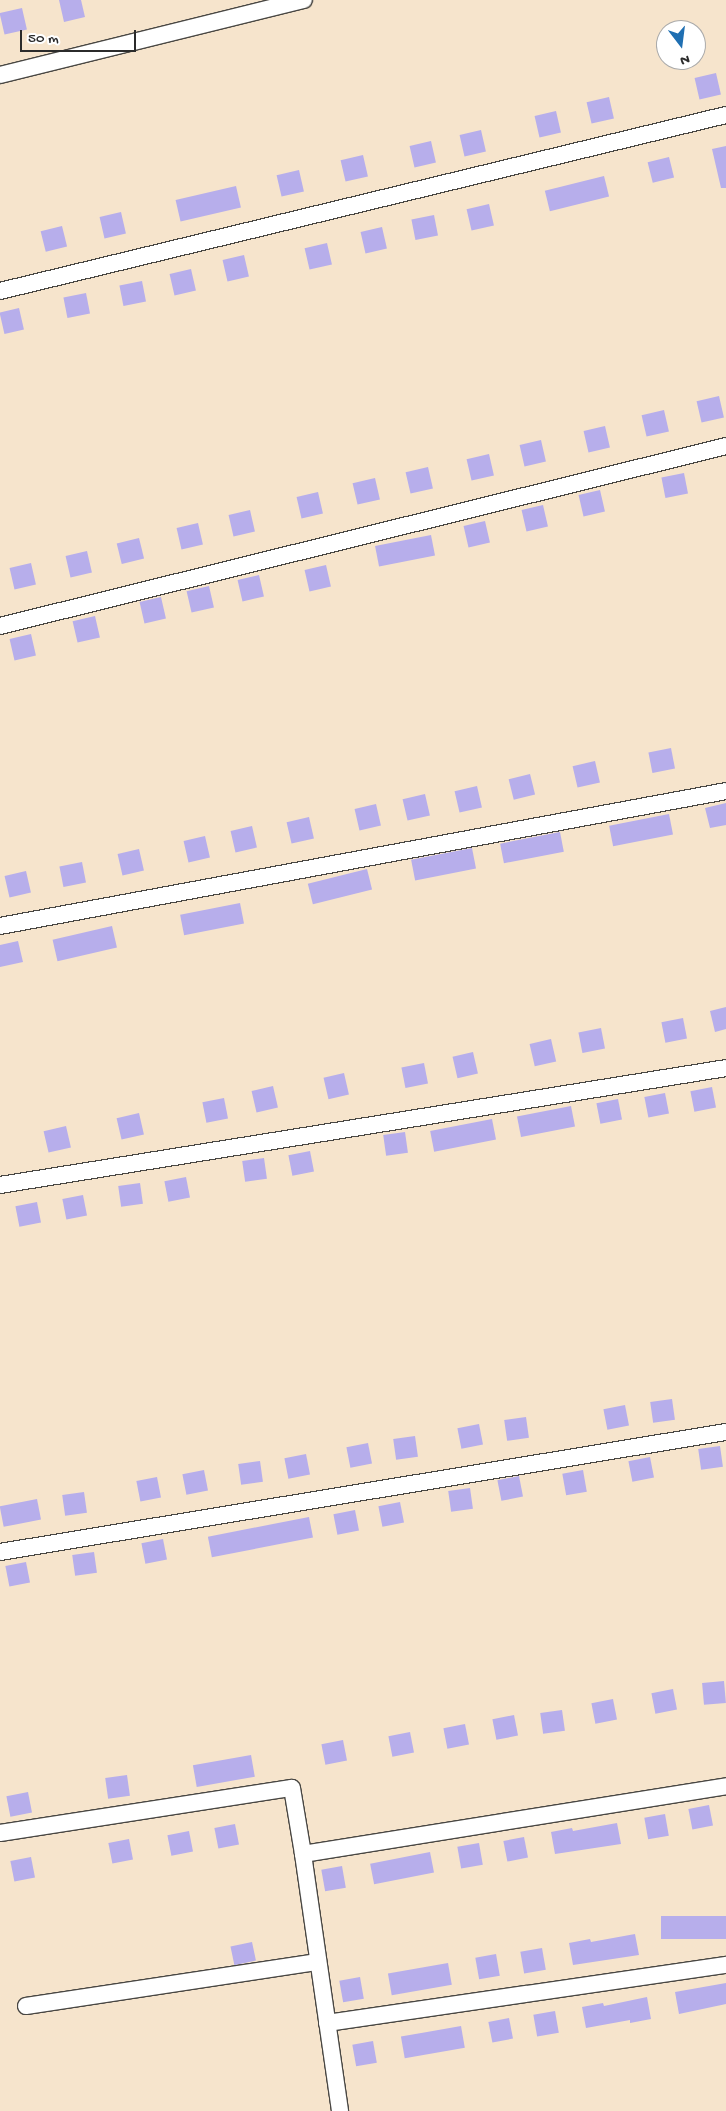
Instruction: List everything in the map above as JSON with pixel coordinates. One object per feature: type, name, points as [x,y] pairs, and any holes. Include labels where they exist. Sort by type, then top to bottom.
[{"type":"street","points":[[0,74],[304,0]]},
{"type":"street","points":[[0,291],[726,115]]},
{"type":"street","points":[[0,626],[726,446]]},
{"type":"street","points":[[0,926],[726,791]]},
{"type":"street","points":[[0,1185],[726,1068]]},
{"type":"street","points":[[0,1552],[726,1432]]},
{"type":"street","points":[[303,1854],[726,1786]]},
{"type":"street","points":[[0,1833],[292,1788],[340,2111]]},
{"type":"street","points":[[26,2006],[318,1962]]},
{"type":"street","points":[[327,2023],[726,1964]]},
{"type":"building","points":[[59,0],[81,0],[85,17],[64,22]]},
{"type":"building","points":[[22,8],[27,29],[5,35],[0,13]]},
{"type":"building","points":[[716,73],[721,94],[700,99],[695,78]]},
{"type":"building","points":[[609,97],[614,118],[592,124],[587,102]]},
{"type":"building","points":[[556,111],[561,132],[540,137],[535,116]]},
{"type":"building","points":[[481,130],[486,151],[465,156],[460,135]]},
{"type":"building","points":[[431,141],[436,162],[415,167],[410,146]]},
{"type":"building","points":[[726,146],[726,188],[721,188],[712,149]]},
{"type":"building","points":[[363,155],[368,176],[346,182],[341,160]]},
{"type":"building","points":[[669,157],[674,177],[653,183],[648,162]]},
{"type":"building","points":[[299,170],[304,191],[282,197],[277,175]]},
{"type":"building","points":[[604,176],[609,196],[550,211],[545,191]]},
{"type":"building","points":[[236,186],[241,207],[181,221],[176,200]]},
{"type":"building","points":[[489,204],[494,225],[472,231],[467,209]]},
{"type":"building","points":[[121,212],[126,233],[105,238],[100,217]]},
{"type":"building","points":[[434,215],[438,236],[415,240],[411,219]]},
{"type":"building","points":[[62,226],[67,246],[46,252],[41,231]]},
{"type":"building","points":[[382,227],[387,248],[366,253],[361,232]]},
{"type":"building","points":[[327,243],[332,264],[310,270],[305,248]]},
{"type":"building","points":[[244,255],[249,276],[228,281],[223,260]]},
{"type":"building","points":[[191,269],[196,290],[175,295],[170,274]]},
{"type":"building","points":[[142,281],[146,302],[123,306],[119,285]]},
{"type":"building","points":[[86,293],[90,314],[67,318],[63,297]]},
{"type":"building","points":[[19,308],[24,329],[4,334],[0,312]]},
{"type":"building","points":[[719,396],[724,417],[702,423],[697,401]]},
{"type":"building","points":[[664,410],[669,431],[647,437],[642,415]]},
{"type":"building","points":[[605,426],[610,447],[589,452],[584,431]]},
{"type":"building","points":[[541,440],[546,461],[525,466],[520,445]]},
{"type":"building","points":[[489,454],[494,475],[472,481],[467,459]]},
{"type":"building","points":[[428,467],[433,488],[411,494],[406,472]]},
{"type":"building","points":[[684,473],[688,494],[665,498],[661,477]]},
{"type":"building","points":[[375,478],[380,499],[358,505],[353,483]]},
{"type":"building","points":[[600,490],[605,511],[584,516],[579,495]]},
{"type":"building","points":[[318,492],[323,513],[302,518],[297,497]]},
{"type":"building","points":[[543,505],[548,526],[527,531],[522,510]]},
{"type":"building","points":[[250,510],[255,531],[234,536],[229,515]]},
{"type":"building","points":[[485,521],[490,542],[469,547],[464,526]]},
{"type":"building","points":[[198,523],[203,544],[182,549],[177,528]]},
{"type":"building","points":[[431,535],[435,556],[379,566],[375,546]]},
{"type":"building","points":[[139,538],[144,558],[122,564],[117,544]]},
{"type":"building","points":[[87,551],[92,572],[71,577],[66,556]]},
{"type":"building","points":[[31,563],[36,584],[15,589],[10,568]]},
{"type":"building","points":[[326,565],[331,586],[310,591],[305,570]]},
{"type":"building","points":[[259,575],[264,596],[243,601],[238,580]]},
{"type":"building","points":[[209,586],[214,607],[192,613],[187,591]]},
{"type":"building","points":[[161,597],[166,618],[145,623],[140,602]]},
{"type":"building","points":[[95,616],[100,637],[78,643],[73,621]]},
{"type":"building","points":[[31,634],[36,655],[15,660],[10,639]]},
{"type":"building","points":[[671,748],[675,769],[652,773],[648,752]]},
{"type":"building","points":[[595,761],[600,782],[578,788],[573,766]]},
{"type":"building","points":[[530,774],[535,794],[514,800],[509,779]]},
{"type":"building","points":[[477,786],[482,807],[460,813],[455,791]]},
{"type":"building","points":[[425,794],[430,815],[408,821],[403,799]]},
{"type":"building","points":[[726,803],[726,825],[710,828],[705,808]]},
{"type":"building","points":[[376,804],[381,825],[360,830],[355,809]]},
{"type":"building","points":[[669,814],[673,835],[613,846],[609,826]]},
{"type":"building","points":[[309,817],[314,838],[292,844],[287,822]]},
{"type":"building","points":[[252,826],[257,847],[236,852],[231,831]]},
{"type":"building","points":[[560,832],[564,852],[504,863],[500,844]]},
{"type":"building","points":[[205,836],[210,857],[189,862],[184,841]]},
{"type":"building","points":[[472,848],[476,869],[415,880],[411,860]]},
{"type":"building","points":[[139,849],[144,870],[123,875],[118,854]]},
{"type":"building","points":[[82,862],[86,883],[63,887],[59,866]]},
{"type":"building","points":[[367,869],[372,889],[313,904],[308,884]]},
{"type":"building","points":[[26,871],[31,892],[10,897],[5,876]]},
{"type":"building","points":[[240,903],[244,924],[184,935],[180,915]]},
{"type":"building","points":[[112,926],[117,947],[58,961],[53,940]]},
{"type":"building","points":[[18,941],[23,962],[0,967],[0,945]]},
{"type":"building","points":[[726,1007],[726,1029],[715,1032],[710,1011]]},
{"type":"building","points":[[683,1018],[687,1039],[665,1043],[661,1022]]},
{"type":"building","points":[[601,1028],[605,1049],[582,1053],[578,1032]]},
{"type":"building","points":[[551,1039],[556,1061],[535,1066],[530,1044]]},
{"type":"building","points":[[473,1052],[478,1073],[457,1078],[453,1057]]},
{"type":"building","points":[[424,1063],[428,1084],[405,1088],[401,1067]]},
{"type":"building","points":[[344,1073],[349,1094],[328,1099],[324,1078]]},
{"type":"building","points":[[273,1086],[278,1107],[257,1112],[252,1091]]},
{"type":"building","points":[[712,1087],[716,1108],[694,1112],[690,1091]]},
{"type":"building","points":[[665,1093],[669,1114],[648,1118],[644,1097]]},
{"type":"building","points":[[224,1098],[228,1119],[206,1123],[202,1102]]},
{"type":"building","points":[[618,1099],[622,1120],[600,1124],[596,1103]]},
{"type":"building","points":[[571,1106],[575,1127],[521,1137],[517,1116]]},
{"type":"building","points":[[139,1113],[144,1134],[122,1140],[117,1118]]},
{"type":"building","points":[[492,1119],[496,1140],[434,1152],[430,1131]]},
{"type":"building","points":[[66,1126],[71,1147],[49,1153],[44,1131]]},
{"type":"building","points":[[405,1132],[408,1153],[386,1156],[383,1135]]},
{"type":"building","points":[[310,1151],[314,1172],[292,1176],[288,1155]]},
{"type":"building","points":[[264,1158],[267,1179],[245,1182],[242,1161]]},
{"type":"building","points":[[186,1177],[190,1198],[168,1202],[164,1181]]},
{"type":"building","points":[[140,1183],[143,1204],[121,1207],[118,1186]]},
{"type":"building","points":[[83,1195],[87,1216],[66,1220],[62,1199]]},
{"type":"building","points":[[37,1202],[41,1223],[19,1227],[15,1206]]},
{"type":"building","points":[[672,1399],[675,1420],[653,1423],[650,1402]]},
{"type":"building","points":[[625,1405],[629,1426],[607,1430],[603,1409]]},
{"type":"building","points":[[526,1417],[529,1438],[507,1441],[504,1420]]},
{"type":"building","points":[[479,1424],[483,1445],[461,1449],[457,1428]]},
{"type":"building","points":[[415,1436],[418,1457],[396,1460],[393,1439]]},
{"type":"building","points":[[368,1443],[372,1464],[350,1468],[346,1447]]},
{"type":"building","points":[[720,1446],[723,1467],[701,1470],[698,1449]]},
{"type":"building","points":[[306,1454],[310,1475],[288,1479],[284,1458]]},
{"type":"building","points":[[650,1457],[654,1478],[632,1482],[628,1461]]},
{"type":"building","points":[[260,1461],[263,1482],[241,1485],[238,1464]]},
{"type":"building","points":[[204,1470],[208,1491],[186,1495],[182,1474]]},
{"type":"building","points":[[583,1470],[587,1492],[566,1495],[562,1474]]},
{"type":"building","points":[[519,1476],[523,1497],[501,1501],[497,1480]]},
{"type":"building","points":[[157,1477],[161,1498],[140,1502],[136,1481]]},
{"type":"building","points":[[470,1488],[473,1509],[451,1512],[448,1491]]},
{"type":"building","points":[[84,1492],[87,1513],[65,1516],[62,1495]]},
{"type":"building","points":[[37,1499],[41,1520],[4,1527],[0,1506]]},
{"type":"building","points":[[400,1502],[404,1523],[382,1527],[378,1506]]},
{"type":"building","points":[[355,1510],[359,1531],[337,1535],[333,1514]]},
{"type":"building","points":[[309,1517],[313,1538],[212,1557],[208,1537]]},
{"type":"building","points":[[163,1539],[167,1560],[145,1564],[141,1543]]},
{"type":"building","points":[[94,1552],[97,1573],[75,1576],[72,1555]]},
{"type":"building","points":[[26,1562],[30,1583],[9,1587],[5,1566]]},
{"type":"building","points":[[724,1681],[726,1703],[704,1705],[702,1683]]},
{"type":"building","points":[[673,1689],[677,1710],[655,1714],[651,1693]]},
{"type":"building","points":[[613,1699],[617,1720],[595,1724],[591,1703]]},
{"type":"building","points":[[562,1710],[565,1731],[543,1734],[540,1713]]},
{"type":"building","points":[[514,1715],[518,1736],[496,1740],[492,1719]]},
{"type":"building","points":[[465,1724],[469,1745],[447,1749],[443,1728]]},
{"type":"building","points":[[410,1732],[414,1753],[392,1757],[388,1736]]},
{"type":"building","points":[[343,1740],[347,1761],[325,1765],[321,1744]]},
{"type":"building","points":[[251,1755],[255,1777],[197,1787],[193,1765]]},
{"type":"building","points":[[127,1775],[130,1796],[108,1799],[105,1778]]},
{"type":"building","points":[[28,1792],[32,1813],[10,1817],[6,1796]]},
{"type":"building","points":[[709,1805],[713,1826],[692,1830],[688,1809]]},
{"type":"building","points":[[665,1814],[669,1836],[648,1839],[644,1818]]},
{"type":"building","points":[[617,1823],[621,1844],[555,1854],[551,1832],[572,1828],[573,1831]]},
{"type":"building","points":[[235,1824],[239,1845],[218,1849],[214,1828]]},
{"type":"building","points":[[189,1831],[193,1852],[171,1856],[167,1835]]},
{"type":"building","points":[[524,1837],[528,1858],[507,1862],[503,1841]]},
{"type":"building","points":[[129,1839],[133,1860],[112,1864],[108,1843]]},
{"type":"building","points":[[479,1843],[483,1865],[461,1868],[457,1847]]},
{"type":"building","points":[[430,1852],[434,1873],[374,1884],[370,1864]]},
{"type":"building","points":[[31,1857],[35,1878],[14,1882],[10,1861]]},
{"type":"building","points":[[342,1866],[346,1888],[325,1891],[321,1870]]},
{"type":"building","points":[[661,1916],[726,1916],[726,1939],[661,1939]]},
{"type":"building","points":[[635,1934],[639,1955],[573,1965],[569,1943],[590,1939],[591,1942]]},
{"type":"building","points":[[252,1942],[256,1961],[234,1965],[230,1947]]},
{"type":"building","points":[[542,1948],[546,1970],[524,1973],[520,1952]]},
{"type":"building","points":[[496,1954],[500,1976],[479,1979],[475,1958]]},
{"type":"building","points":[[448,1963],[452,1985],[392,1995],[388,1974]]},
{"type":"building","points":[[360,1977],[364,1999],[343,2002],[339,1981]]},
{"type":"building","points":[[726,1983],[726,2004],[679,2014],[675,1992]]},
{"type":"building","points":[[647,1997],[651,2019],[630,2023],[630,2020],[586,2028],[582,2007],[603,2003],[604,2006]]},
{"type":"building","points":[[555,2011],[559,2033],[537,2036],[533,2015]]},
{"type":"building","points":[[509,2018],[513,2039],[492,2043],[488,2022]]},
{"type":"building","points":[[461,2026],[465,2048],[405,2058],[401,2037]]},
{"type":"building","points":[[373,2041],[377,2063],[356,2066],[352,2045]]}]
